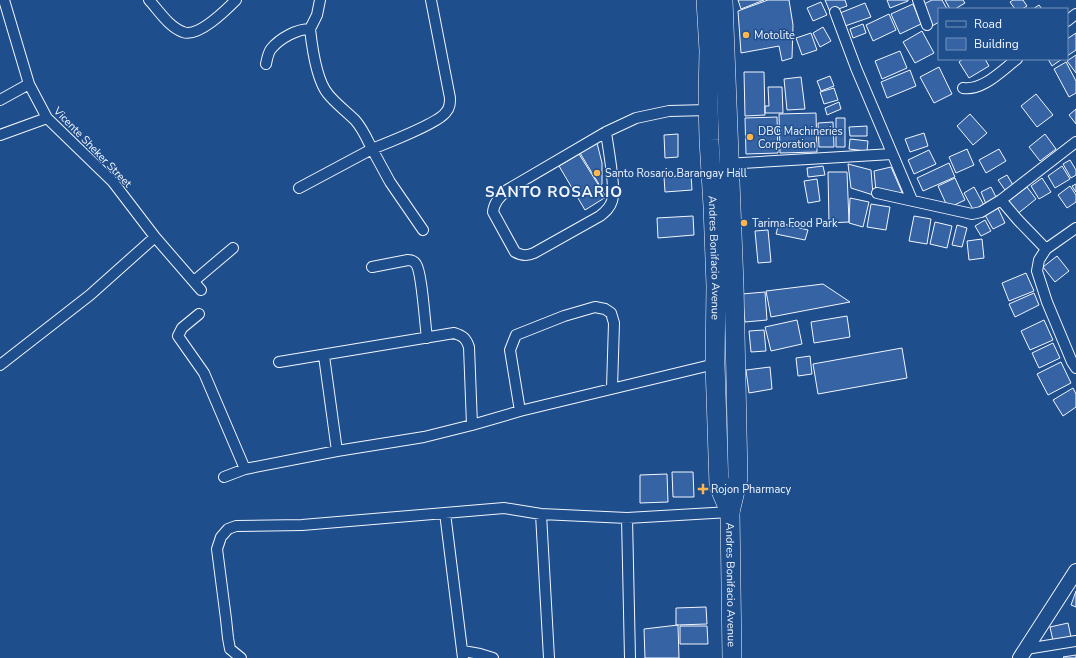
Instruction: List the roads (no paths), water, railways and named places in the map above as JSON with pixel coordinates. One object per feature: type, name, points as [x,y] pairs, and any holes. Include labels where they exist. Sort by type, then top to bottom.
[{"type":"highway","name":"Andres Bonifacio Avenue","points":[[706,0],[709,51],[708,110],[720,164],[734,285],[738,478],[730,512],[732,658]]},
{"type":"highway","name":"Andres Bonifacio Avenue","points":[[723,0],[715,364],[719,486],[730,512]]},
{"type":"street","name":"Vicente Sheker Street","points":[[4,0],[28,84],[47,118],[113,182],[156,237],[201,290]]},
{"type":"street","points":[[149,0],[175,28],[184,33],[193,33],[205,26],[236,0]]},
{"type":"street","points":[[320,0],[317,15],[310,29],[312,44],[323,87],[328,95],[355,120],[364,132],[390,182],[423,230]]},
{"type":"street","points":[[299,188],[372,149],[436,121],[446,113],[450,106],[450,98],[431,0]]},
{"type":"street","points":[[918,0],[927,25]]},
{"type":"street","points":[[835,12],[856,68],[912,200]]},
{"type":"street","points":[[1068,20],[1076,14]]},
{"type":"street","points":[[266,64],[270,50],[278,42],[302,29],[310,29]]},
{"type":"street","points":[[963,88],[970,89],[982,86],[1016,60]]},
{"type":"street","points":[[0,100],[28,84]]},
{"type":"street","points":[[606,132],[613,192],[612,202],[607,211],[534,253],[527,256],[514,252],[493,212],[498,199],[507,190],[606,132],[636,118],[669,111],[708,110]]},
{"type":"street","points":[[0,135],[47,118]]},
{"type":"street","points":[[877,193],[972,214],[981,212],[1000,200],[1076,142]]},
{"type":"street","points":[[720,164],[892,154]]},
{"type":"street","points":[[1000,200],[1046,249]]},
{"type":"street","points":[[1075,363],[1047,302],[1037,271],[1039,260],[1046,249],[1076,228]]},
{"type":"street","points":[[0,365],[90,295],[156,237]]},
{"type":"street","points":[[194,281],[233,248]]},
{"type":"street","points":[[372,267],[408,260],[416,263],[420,277],[427,338]]},
{"type":"street","points":[[520,411],[510,350],[516,335],[564,316],[595,307],[605,309],[611,313],[614,322],[612,388]]},
{"type":"street","points":[[200,314],[182,328],[178,336],[204,373],[245,469]]},
{"type":"street","points":[[279,362],[324,356],[454,333],[462,335],[467,339],[469,347],[472,425]]},
{"type":"street","points":[[324,356],[338,451]]},
{"type":"street","points":[[224,477],[245,469],[338,451],[424,437],[520,411],[715,364]]},
{"type":"street","points":[[240,658],[230,649],[217,549],[221,537],[228,529],[236,526],[302,525],[504,508],[541,514],[627,518],[730,512]]},
{"type":"street","points":[[445,513],[463,655],[480,654],[493,658]]},
{"type":"street","points":[[541,514],[549,658]]},
{"type":"street","points":[[627,518],[630,658]]},
{"type":"street","points":[[1023,653],[1076,571]]},
{"type":"street","points":[[1023,653],[1076,641]]},
{"type":"place","name":"Motolite","points":[[746,35]]},
{"type":"place","name":"DBC Machineries Corporation","points":[[750,137]]},
{"type":"place","name":"Santo Rosario Barangay Hall","points":[[597,173]]},
{"type":"place","name":"Tarima Food Park","points":[[744,223]]},
{"type":"place","name":"Rojon Pharmacy","points":[[703,489]]},
{"type":"district","name":"SANTO ROSARIO","points":[[554,192]]}]
